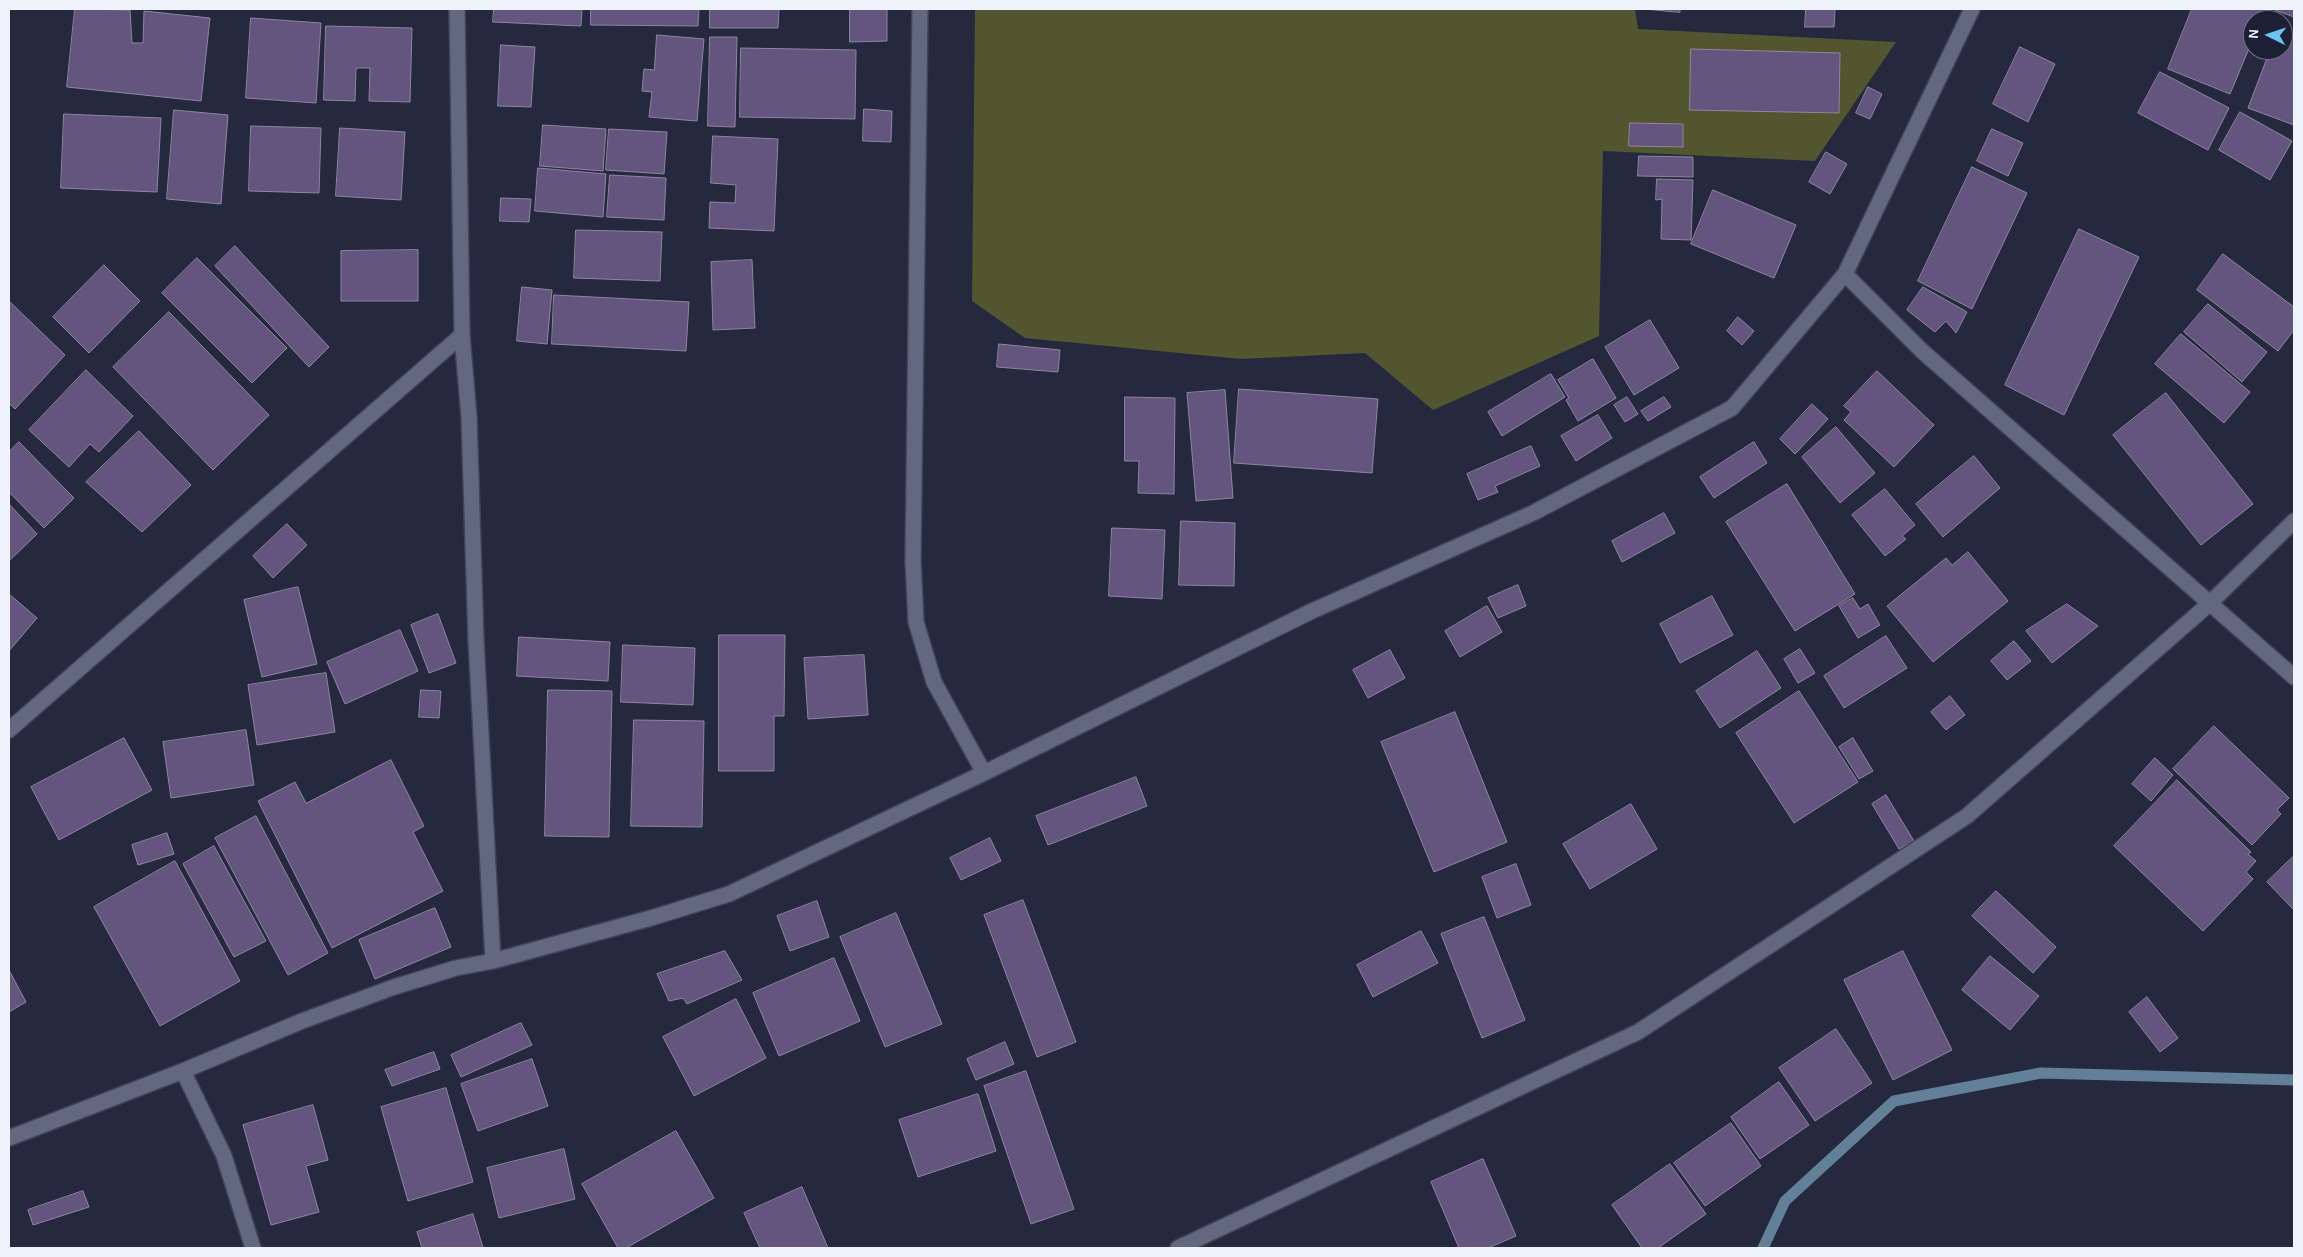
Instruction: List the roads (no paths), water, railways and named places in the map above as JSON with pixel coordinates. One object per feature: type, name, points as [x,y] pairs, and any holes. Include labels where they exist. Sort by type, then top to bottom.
[{"type":"street","points":[[457,9],[462,335],[469,417],[476,640],[493,961]]},
{"type":"street","points":[[920,9],[913,561],[916,622],[934,682],[984,773]]},
{"type":"street","points":[[9,1138],[183,1071],[302,1021],[394,987],[456,968],[493,961],[651,918],[729,894],[984,773],[1303,616],[1533,513],[1732,408],[1845,274],[1972,9]]},
{"type":"street","points":[[1845,274],[1922,351],[2294,678]]},
{"type":"street","points":[[9,730],[462,335]]},
{"type":"street","points":[[1178,1248],[1638,1032],[1967,816],[2208,604],[2294,521]]},
{"type":"street","points":[[183,1071],[224,1156],[253,1248]]},
{"type":"waterway","points":[[1763,1248],[1785,1201],[1894,1101],[2041,1073],[2294,1080]]}]
